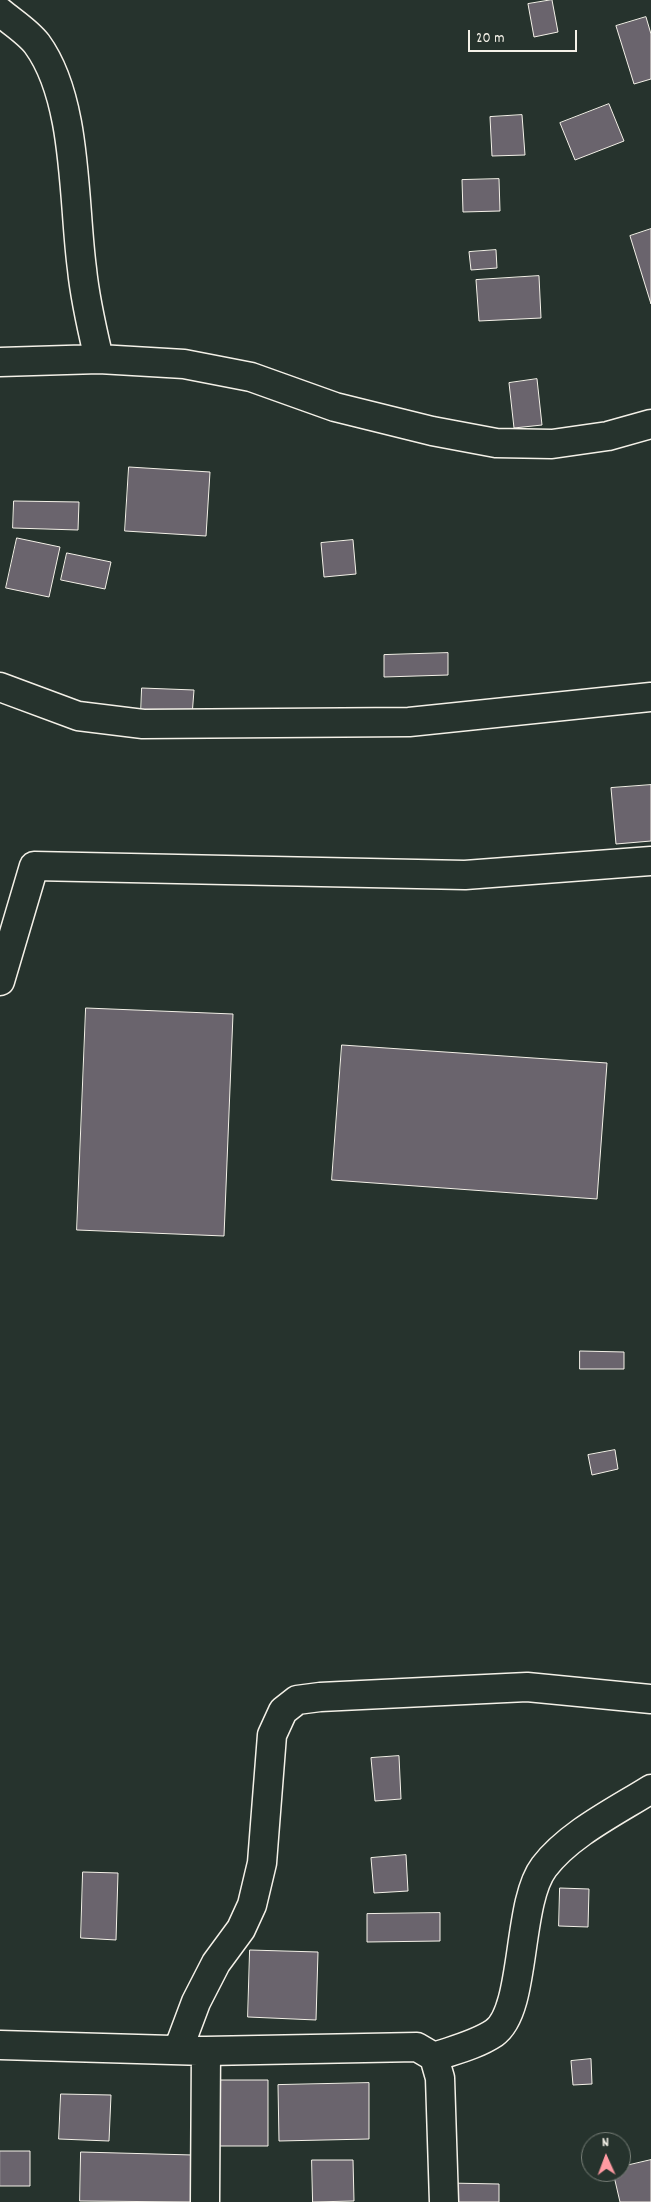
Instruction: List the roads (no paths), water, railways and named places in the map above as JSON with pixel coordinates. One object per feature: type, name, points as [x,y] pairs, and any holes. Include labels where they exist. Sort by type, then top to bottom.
[{"type":"street","points":[[0,12],[37,43],[59,83],[70,145],[81,269],[88,313],[99,359]]},
{"type":"street","points":[[0,362],[99,359],[184,364],[251,377],[335,407],[432,431],[496,443],[552,444],[608,436],[651,424]]},
{"type":"street","points":[[0,686],[78,716],[143,724],[409,722],[651,696]]},
{"type":"street","points":[[0,982],[34,866],[465,875],[651,861]]},
{"type":"street","points":[[178,2050],[204,1986],[216,1963],[241,1929],[252,1905],[262,1863],[272,1735],[283,1710],[297,1700],[320,1696],[527,1687],[651,1699]]},
{"type":"street","points":[[434,2057],[473,2043],[496,2032],[511,2008],[531,1897],[542,1868],[564,1844],[651,1789]]},
{"type":"street","points":[[0,2046],[206,2051],[417,2047],[434,2057],[440,2078],[444,2202]]},
{"type":"street","points":[[204,2202],[206,2051]]}]
